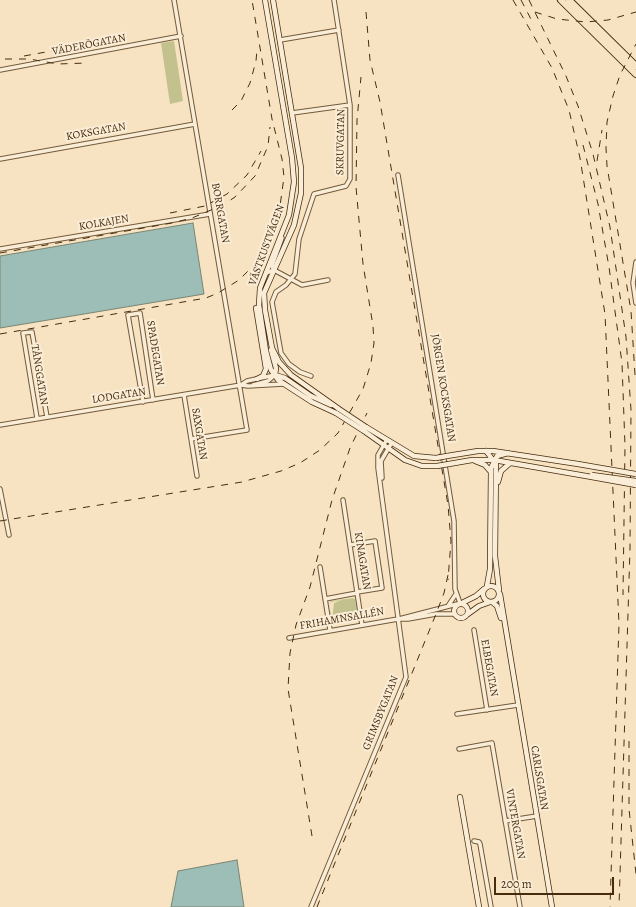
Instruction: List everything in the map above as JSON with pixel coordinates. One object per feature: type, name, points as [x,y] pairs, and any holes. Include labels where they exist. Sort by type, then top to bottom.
[{"type":"highway","points":[[561,0],[636,74]]},
{"type":"highway","points":[[569,0],[636,66]]},
{"type":"main road","name":"VÄSTKUSTVÄGEN","points":[[265,0],[294,171],[293,198],[283,232],[264,274],[260,288],[259,305],[265,345],[270,367],[275,375],[284,384],[312,402],[337,410]]},
{"type":"main road","name":"VÄSTKUSTVÄGEN","points":[[273,0],[301,168],[301,193],[294,225],[274,270],[264,298],[271,352],[276,368],[275,375]]},
{"type":"main road","points":[[257,379],[263,376],[266,369],[257,315],[256,300],[260,288]]},
{"type":"main road","name":"VÄSTKUSTVÄGEN","points":[[268,330],[272,348],[283,367],[337,410],[365,429],[414,456],[436,458],[486,451],[508,453],[636,474]]},
{"type":"main road","points":[[275,375],[285,378],[311,396],[337,410]]},
{"type":"main road","name":"VÄSTKUSTVÄGEN","points":[[365,429],[388,449],[411,463],[422,466],[437,466],[472,460],[494,460],[586,476]]},
{"type":"main road","points":[[486,451],[494,460]]},
{"type":"main road","points":[[491,602],[484,597],[490,569],[491,472],[494,460],[498,455],[508,453]]},
{"type":"main road","points":[[472,460],[485,465],[491,472]]},
{"type":"main road","name":"CARLSGATAN","points":[[494,460],[496,468],[495,556],[499,592],[552,907]]},
{"type":"main road","points":[[496,489],[500,474],[509,463]]},
{"type":"main road","points":[[586,476],[602,476],[636,481]]},
{"type":"main road","points":[[586,476],[636,485]]},
{"type":"main road","points":[[467,615],[468,607],[460,604],[454,608],[454,614],[460,618],[467,615],[479,606],[497,600],[499,592],[494,586],[485,588]]},
{"type":"main road","name":"FRIHAMNSALLÉN","points":[[460,604],[476,596],[485,588]]},
{"type":"main road","name":"CARLSGATAN","points":[[491,602],[499,610],[509,653]]},
{"type":"main road","points":[[460,797],[479,907]]},
{"type":"street","name":"BORRGATAN","points":[[174,0],[238,376],[241,385],[247,430],[191,439]]},
{"type":"street","name":"SKRUVGATAN","points":[[291,280],[295,274],[300,235],[314,194],[346,186],[349,181],[350,105],[334,0]]},
{"type":"street","points":[[280,40],[339,30]]},
{"type":"street","name":"VÄDERÖGATAN","points":[[0,70],[181,36]]},
{"type":"street","points":[[292,113],[350,105]]},
{"type":"street","name":"KOKSGATAN","points":[[0,158],[196,124]]},
{"type":"street","name":"JÖRGEN KOCKSGATAN","points":[[398,175],[454,521],[456,594],[460,604]]},
{"type":"street","name":"KOLKAJEN","points":[[0,249],[210,214]]},
{"type":"street","points":[[274,270],[272,267],[283,232]]},
{"type":"street","points":[[636,262],[633,283],[636,303]]},
{"type":"street","points":[[264,274],[269,270],[274,270],[302,285],[328,280]]},
{"type":"street","points":[[291,280],[276,292],[272,302],[280,349],[289,364],[300,372],[312,376]]},
{"type":"street","name":"SPADEGATAN","points":[[143,402],[128,315],[140,313],[154,400]]},
{"type":"street","name":"TÅNGGATAN","points":[[37,418],[23,333],[28,332],[32,332],[47,417]]},
{"type":"street","name":"LODGATAN","points":[[241,385],[247,380],[275,375]]},
{"type":"street","name":"LODGATAN","points":[[248,386],[268,381],[275,375]]},
{"type":"street","name":"LODGATAN","points":[[0,425],[241,385],[284,384]]},
{"type":"street","name":"SAXGATAN","points":[[184,394],[197,476]]},
{"type":"street","name":"GRIMSBYGATAN","points":[[311,907],[406,677],[378,463],[378,455],[386,441]]},
{"type":"street","name":"GRIMSBYGATAN","points":[[382,491],[381,461],[392,444]]},
{"type":"street","points":[[0,489],[8,535]]},
{"type":"street","name":"KINAGATAN","points":[[343,500],[362,625]]},
{"type":"street","points":[[325,599],[382,588],[375,541],[350,545]]},
{"type":"street","points":[[320,567],[330,630]]},
{"type":"street","points":[[448,606],[456,594]]},
{"type":"street","name":"FRIHAMNSALLÉN","points":[[289,638],[398,619],[460,604]]},
{"type":"street","name":"FRIHAMNSALLÉN","points":[[398,619],[408,619],[436,614],[454,614]]},
{"type":"street","name":"ELBEGATAN","points":[[474,630],[487,710]]},
{"type":"street","points":[[457,714],[518,705]]},
{"type":"street","name":"VINTERGATAN","points":[[459,749],[492,743],[520,907]]},
{"type":"street","points":[[505,821],[537,816]]},
{"type":"street","points":[[474,841],[479,842],[480,844],[491,907]]},
{"type":"shaded area","points":[[174,41],[183,101],[170,104],[161,43]]},
{"type":"shaded area","points":[[353,598],[355,599],[358,617],[357,620],[334,624],[331,621],[329,604],[331,601]],"holes":[[[341,600],[334,603],[332,620],[329,604],[331,602]]]},
{"type":"water","points":[[193,223],[204,294],[0,328],[0,256]]},
{"type":"water","points":[[237,860],[244,907],[171,907],[178,871]]},
{"type":"railway","points":[[0,334],[206,298],[218,293],[239,280],[256,263],[268,240],[280,206],[284,177],[282,159],[272,119],[252,0]]},
{"type":"railway","points":[[513,0],[552,68],[569,110],[580,158],[605,314],[619,624],[610,907]]},
{"type":"railway","points":[[521,0],[533,23]]},
{"type":"railway","points":[[529,0],[566,76],[578,106],[593,154],[610,227],[626,337],[631,410],[630,548],[619,907]]},
{"type":"railway","points":[[366,12],[370,60],[380,102],[448,505],[451,541],[448,580]]},
{"type":"railway","points":[[535,12],[557,19],[586,22],[608,20],[636,12]]},
{"type":"railway","points":[[635,375],[631,311],[607,166],[606,148],[607,122],[613,96],[620,75],[636,44]]},
{"type":"railway","points":[[24,56],[57,50]]},
{"type":"railway","points":[[232,110],[241,101],[250,83],[256,61],[257,50]]},
{"type":"railway","points":[[5,59],[29,59],[58,64],[87,63]]},
{"type":"railway","points":[[0,521],[242,482],[281,471],[300,463],[320,450],[338,433],[363,389],[371,363],[374,343],[373,326],[363,264],[356,187],[357,120],[361,77]]},
{"type":"railway","points":[[0,253],[172,223],[192,218],[223,205],[235,197],[255,176],[268,146],[270,127]]},
{"type":"railway","points":[[597,161],[602,130]]},
{"type":"railway","points":[[583,145],[598,204],[609,267],[622,363],[625,446],[623,595]]},
{"type":"railway","points":[[170,213],[205,206],[227,194],[247,175],[261,151]]},
{"type":"railway","points":[[312,836],[288,689],[290,653],[296,625],[310,587],[332,500],[350,448],[367,413]]},
{"type":"railway","points":[[317,907],[436,614],[444,593],[448,575]]},
{"type":"railway","points":[[629,741],[629,809],[636,874]]}]
